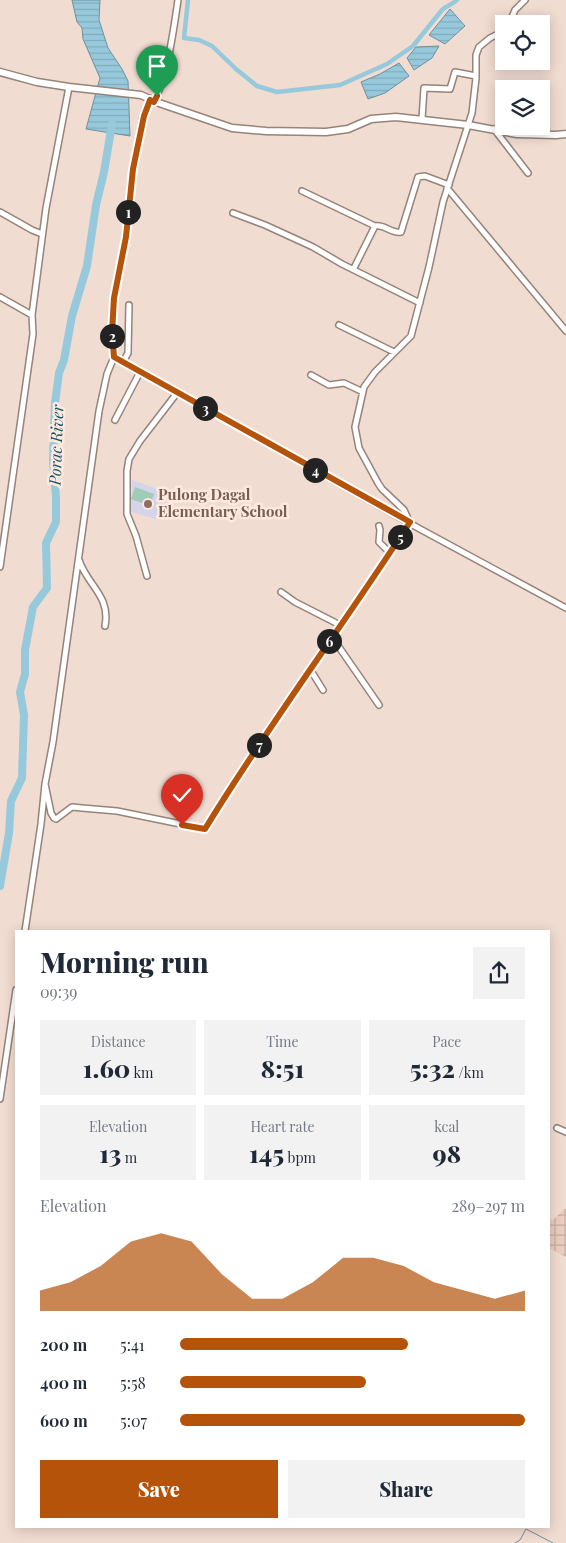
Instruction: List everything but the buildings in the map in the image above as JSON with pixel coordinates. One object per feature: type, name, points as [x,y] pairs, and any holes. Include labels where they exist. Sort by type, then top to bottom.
[{"type":"street","points":[[25,930],[101,401],[107,374],[114,357],[112,332],[114,298],[126,237],[133,169],[144,116],[163,80],[170,54],[178,0]]},
{"type":"street","points":[[513,15],[525,0]]},
{"type":"street","points":[[410,522],[404,510],[382,489],[359,448],[355,427],[364,387],[394,352],[411,336],[448,186],[475,98],[476,55],[479,47],[495,36]]},
{"type":"street","points":[[0,72],[36,82],[137,94],[232,128],[266,131],[326,132],[348,129],[370,120],[396,117],[468,125],[517,134],[566,134]]},
{"type":"street","points":[[422,119],[424,88],[450,89],[455,72],[476,76]]},
{"type":"street","points":[[0,567],[33,334],[32,315],[42,234],[69,87]]},
{"type":"street","points":[[494,130],[528,173]]},
{"type":"street","points":[[302,191],[374,226],[381,225],[401,232],[418,177],[424,176],[448,186],[566,331]]},
{"type":"street","points":[[232,213],[265,225],[354,268],[420,303]]},
{"type":"street","points":[[1,214],[42,234]]},
{"type":"street","points":[[354,268],[374,226]]},
{"type":"street","points":[[0,297],[32,315]]},
{"type":"street","points":[[123,362],[128,352],[129,305]]},
{"type":"street","points":[[339,325],[394,352]]},
{"type":"street","points":[[114,357],[566,608]]},
{"type":"street","points":[[115,420],[140,372]]},
{"type":"street","points":[[311,375],[329,384],[344,383],[363,392]]},
{"type":"street","points":[[147,576],[136,536],[127,514],[127,471],[129,458],[177,393]]},
{"type":"street","points":[[45,784],[51,813],[56,819],[72,808],[82,808],[122,812],[205,829],[286,704],[410,522]]},
{"type":"street","points":[[379,526],[379,542],[390,553]]},
{"type":"street","points":[[78,558],[83,572],[100,594],[105,604],[107,617],[105,626]]},
{"type":"street","points":[[281,592],[295,602],[340,625]]},
{"type":"street","points":[[332,637],[379,705]]},
{"type":"street","points":[[310,669],[323,690]]},
{"type":"street","points":[[0,1099],[15,997]]},
{"type":"street","points":[[557,1128],[566,1132]]},
{"type":"shaded area","points":[[72,0],[100,0],[99,20],[108,48],[128,81],[130,136],[86,129],[100,78],[83,39],[82,28],[77,22]]},
{"type":"shaded area","points":[[450,9],[465,26],[445,44],[429,35]]},
{"type":"shaded area","points":[[439,46],[432,58],[414,70],[407,58],[416,47]]},
{"type":"shaded area","points":[[399,63],[409,76],[385,93],[368,99],[361,82]]},
{"type":"shaded area","name":"Pulong Dagal Elementary School","points":[[132,480],[169,493],[160,520],[131,512]]},
{"type":"shaded area","points":[[566,1209],[566,1257],[550,1249],[550,1218],[553,1220]]},
{"type":"green space","points":[[135,487],[154,494],[150,506],[131,499]]},
{"type":"waterway","points":[[188,0],[184,38],[199,40],[212,46],[257,86],[277,92],[340,85],[387,64],[413,46],[442,10],[457,0]]},
{"type":"waterway","name":"Porac River","points":[[0,886],[9,833],[11,801],[22,778],[24,715],[20,692],[25,674],[25,650],[33,607],[47,588],[46,543],[56,522],[53,461],[55,403],[59,373],[64,360],[72,316],[87,266],[96,205],[112,124]]},
{"type":"waterway","points":[[515,1543],[520,1540],[526,1529],[553,1543]]},
{"type":"place","name":"Pulong Dagal Elementary School","points":[[148,504]]},
{"type":"route","points":[[157,96],[154,102],[150,100],[146,108],[133,169],[126,237],[114,298],[112,332],[114,357],[410,522],[382,566],[286,704],[205,829],[182,825]]}]
